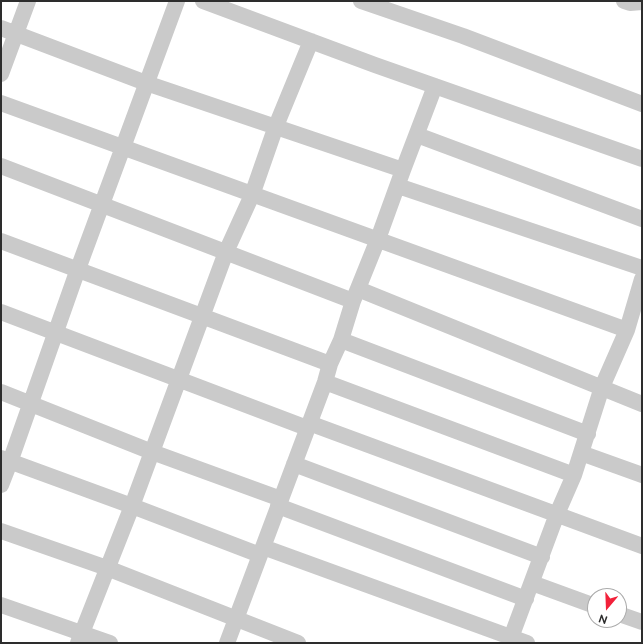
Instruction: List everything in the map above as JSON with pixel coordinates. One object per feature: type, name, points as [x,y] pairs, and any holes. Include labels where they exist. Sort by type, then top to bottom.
[{"type":"street","points":[[1,74],[8,31],[28,1]]},
{"type":"street","points":[[1,485],[6,460],[31,403],[78,269],[177,1]]},
{"type":"street","points":[[203,1],[435,86],[642,159]]},
{"type":"street","points":[[360,1],[463,36],[642,104]]},
{"type":"street","points":[[624,1],[630,3],[642,2]]},
{"type":"street","points":[[8,31],[146,83],[403,170]]},
{"type":"street","points":[[80,638],[106,568],[132,506],[226,252],[252,195],[276,126],[311,41]]},
{"type":"street","points":[[227,643],[435,86]]},
{"type":"street","points":[[1,103],[124,146],[252,195],[378,239],[627,330]]},
{"type":"street","points":[[417,134],[642,219]]},
{"type":"street","points":[[1,166],[226,252],[356,295],[602,387],[642,404]]},
{"type":"street","points":[[398,186],[642,268]]},
{"type":"street","points":[[1,241],[330,364]]},
{"type":"street","points":[[510,640],[557,514],[574,475],[602,387],[627,330],[642,279]]},
{"type":"street","points":[[1,312],[179,380],[557,514],[642,546]]},
{"type":"street","points":[[340,340],[588,434]]},
{"type":"street","points":[[325,382],[574,475]]},
{"type":"street","points":[[1,392],[526,599]]},
{"type":"street","points":[[581,453],[642,475]]},
{"type":"street","points":[[6,460],[510,640],[527,643]]},
{"type":"street","points":[[294,464],[542,557]]},
{"type":"street","points":[[1,530],[106,568],[298,643]]},
{"type":"street","points":[[532,583],[587,603]]},
{"type":"street","points":[[1,605],[80,638],[110,643]]},
{"type":"street","points":[[627,617],[642,622]]}]
